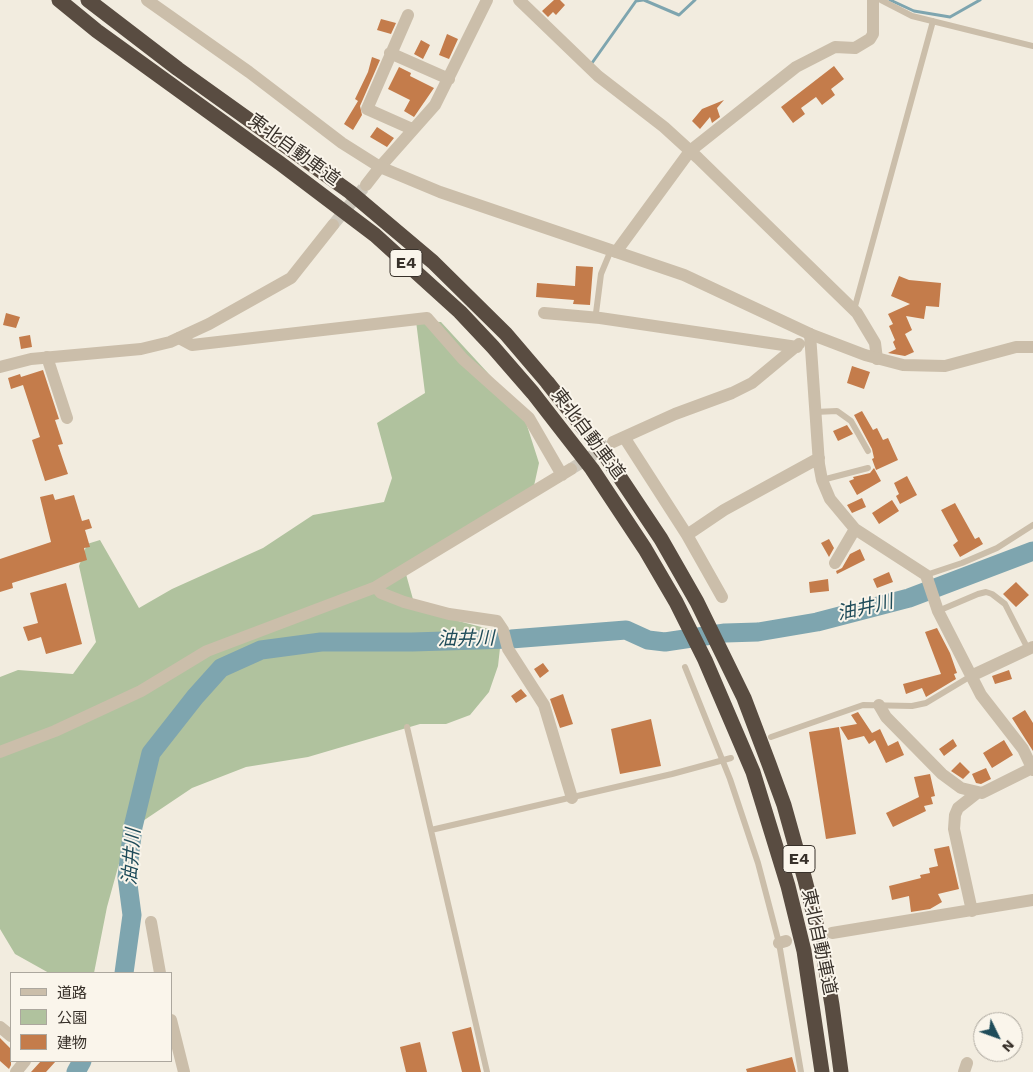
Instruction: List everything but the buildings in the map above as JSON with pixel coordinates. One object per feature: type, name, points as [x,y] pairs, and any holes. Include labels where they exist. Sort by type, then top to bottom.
[{"type":"highway","name":"東北自動車道","points":[[59,0],[97,31],[338,206],[382,241],[460,312],[527,386],[565,432],[615,501],[676,602],[705,660],[753,772],[788,886],[804,951],[822,1072]]},
{"type":"highway","name":"東北自動車道","points":[[88,0],[178,68],[350,192],[434,262],[548,382],[606,458],[661,539],[697,602],[744,698],[772,773],[805,880],[824,957],[841,1072]]},
{"type":"street","points":[[147,0],[250,72],[342,143],[380,167],[440,192],[684,276],[810,334],[877,359],[903,365],[946,366],[1016,348],[1033,347]]},
{"type":"street","points":[[366,185],[412,129],[435,105],[487,0]]},
{"type":"street","points":[[519,0],[598,76],[664,127],[690,151],[854,310],[875,344],[877,359]]},
{"type":"street","points":[[614,251],[690,151],[796,67],[835,47],[856,48],[870,39],[873,34],[873,0]]},
{"type":"street","points":[[408,15],[367,109],[412,129]]},
{"type":"street","points":[[390,53],[449,79]]},
{"type":"street","points":[[0,367],[47,357],[141,349],[179,338],[209,324],[291,278],[333,225]]},
{"type":"street","points":[[544,313],[600,318],[797,347]]},
{"type":"street","points":[[0,752],[55,731],[141,691],[214,648],[287,623],[376,588],[566,472],[529,418],[463,359],[427,318],[192,345],[179,338]]},
{"type":"street","points":[[722,597],[686,535],[618,440],[752,383],[797,347],[810,334]]},
{"type":"street","points":[[810,334],[819,458],[822,480],[830,499],[855,529],[927,580],[937,608],[981,695],[1023,749],[1032,769],[994,788],[978,793],[958,808],[955,815],[954,829],[972,911]]},
{"type":"street","points":[[47,357],[67,418]]},
{"type":"street","points":[[686,535],[724,510],[819,458]]},
{"type":"street","points":[[835,563],[855,529]]},
{"type":"street","points":[[376,588],[381,593],[404,602],[449,614],[497,620],[503,630],[508,649],[544,705],[572,798]]},
{"type":"street","points":[[971,676],[1030,648]]},
{"type":"street","points":[[879,705],[886,717],[942,774],[954,784],[978,793]]},
{"type":"street","points":[[832,933],[1033,900]]},
{"type":"street","points":[[151,922],[160,972]]},
{"type":"street","points":[[172,1024],[184,1072]]},
{"type":"street","points":[[0,1027],[10,1035]]},
{"type":"street","points":[[16,1072],[24,1062]]},
{"type":"lane","points":[[881,0],[912,16],[1033,46]]},
{"type":"lane","points":[[854,310],[933,21]]},
{"type":"lane","points":[[600,318],[596,313],[601,274],[614,251]]},
{"type":"lane","points":[[815,412],[837,411],[851,421],[868,451]]},
{"type":"lane","points":[[822,480],[868,468]]},
{"type":"lane","points":[[927,580],[997,548],[1033,525]]},
{"type":"lane","points":[[937,608],[978,594],[986,592],[992,594],[1004,604],[1030,648]]},
{"type":"lane","points":[[685,667],[723,761],[758,863],[782,942],[801,1072]]},
{"type":"lane","points":[[771,737],[844,709],[863,704],[912,706],[926,703],[971,676]]},
{"type":"lane","points":[[407,727],[487,1072]]},
{"type":"lane","points":[[431,830],[572,798],[731,758]]},
{"type":"green space","points":[[416,321],[441,322],[522,410],[539,463],[532,495],[404,567],[416,610],[489,629],[498,638],[500,648],[498,666],[489,692],[470,715],[446,724],[420,724],[308,757],[246,767],[192,788],[128,831],[107,907],[94,972],[47,972],[15,954],[0,929],[0,677],[18,670],[73,674],[96,642],[79,566],[87,544],[100,540],[139,608],[172,589],[263,548],[313,515],[384,502],[392,478],[377,423],[425,393]]},
{"type":"waterway","points":[[592,63],[636,1],[643,0]]},
{"type":"waterway","points":[[644,0],[679,15],[695,0]]},
{"type":"waterway","points":[[890,0],[914,11],[950,17],[980,0]]},
{"type":"waterway","name":"油井川","points":[[124,972],[132,915],[127,877],[133,827],[151,753],[195,697],[221,668],[261,650],[321,642],[511,639],[626,630],[648,640],[665,642],[725,633],[758,632],[817,622],[909,598],[1033,551]]},
{"type":"waterway","name":"油井川","points":[[76,1072],[81,1062]]},
{"type":"tunnel","points":[[333,225],[366,185]]},
{"type":"tunnel","points":[[571,469],[609,445]]}]
